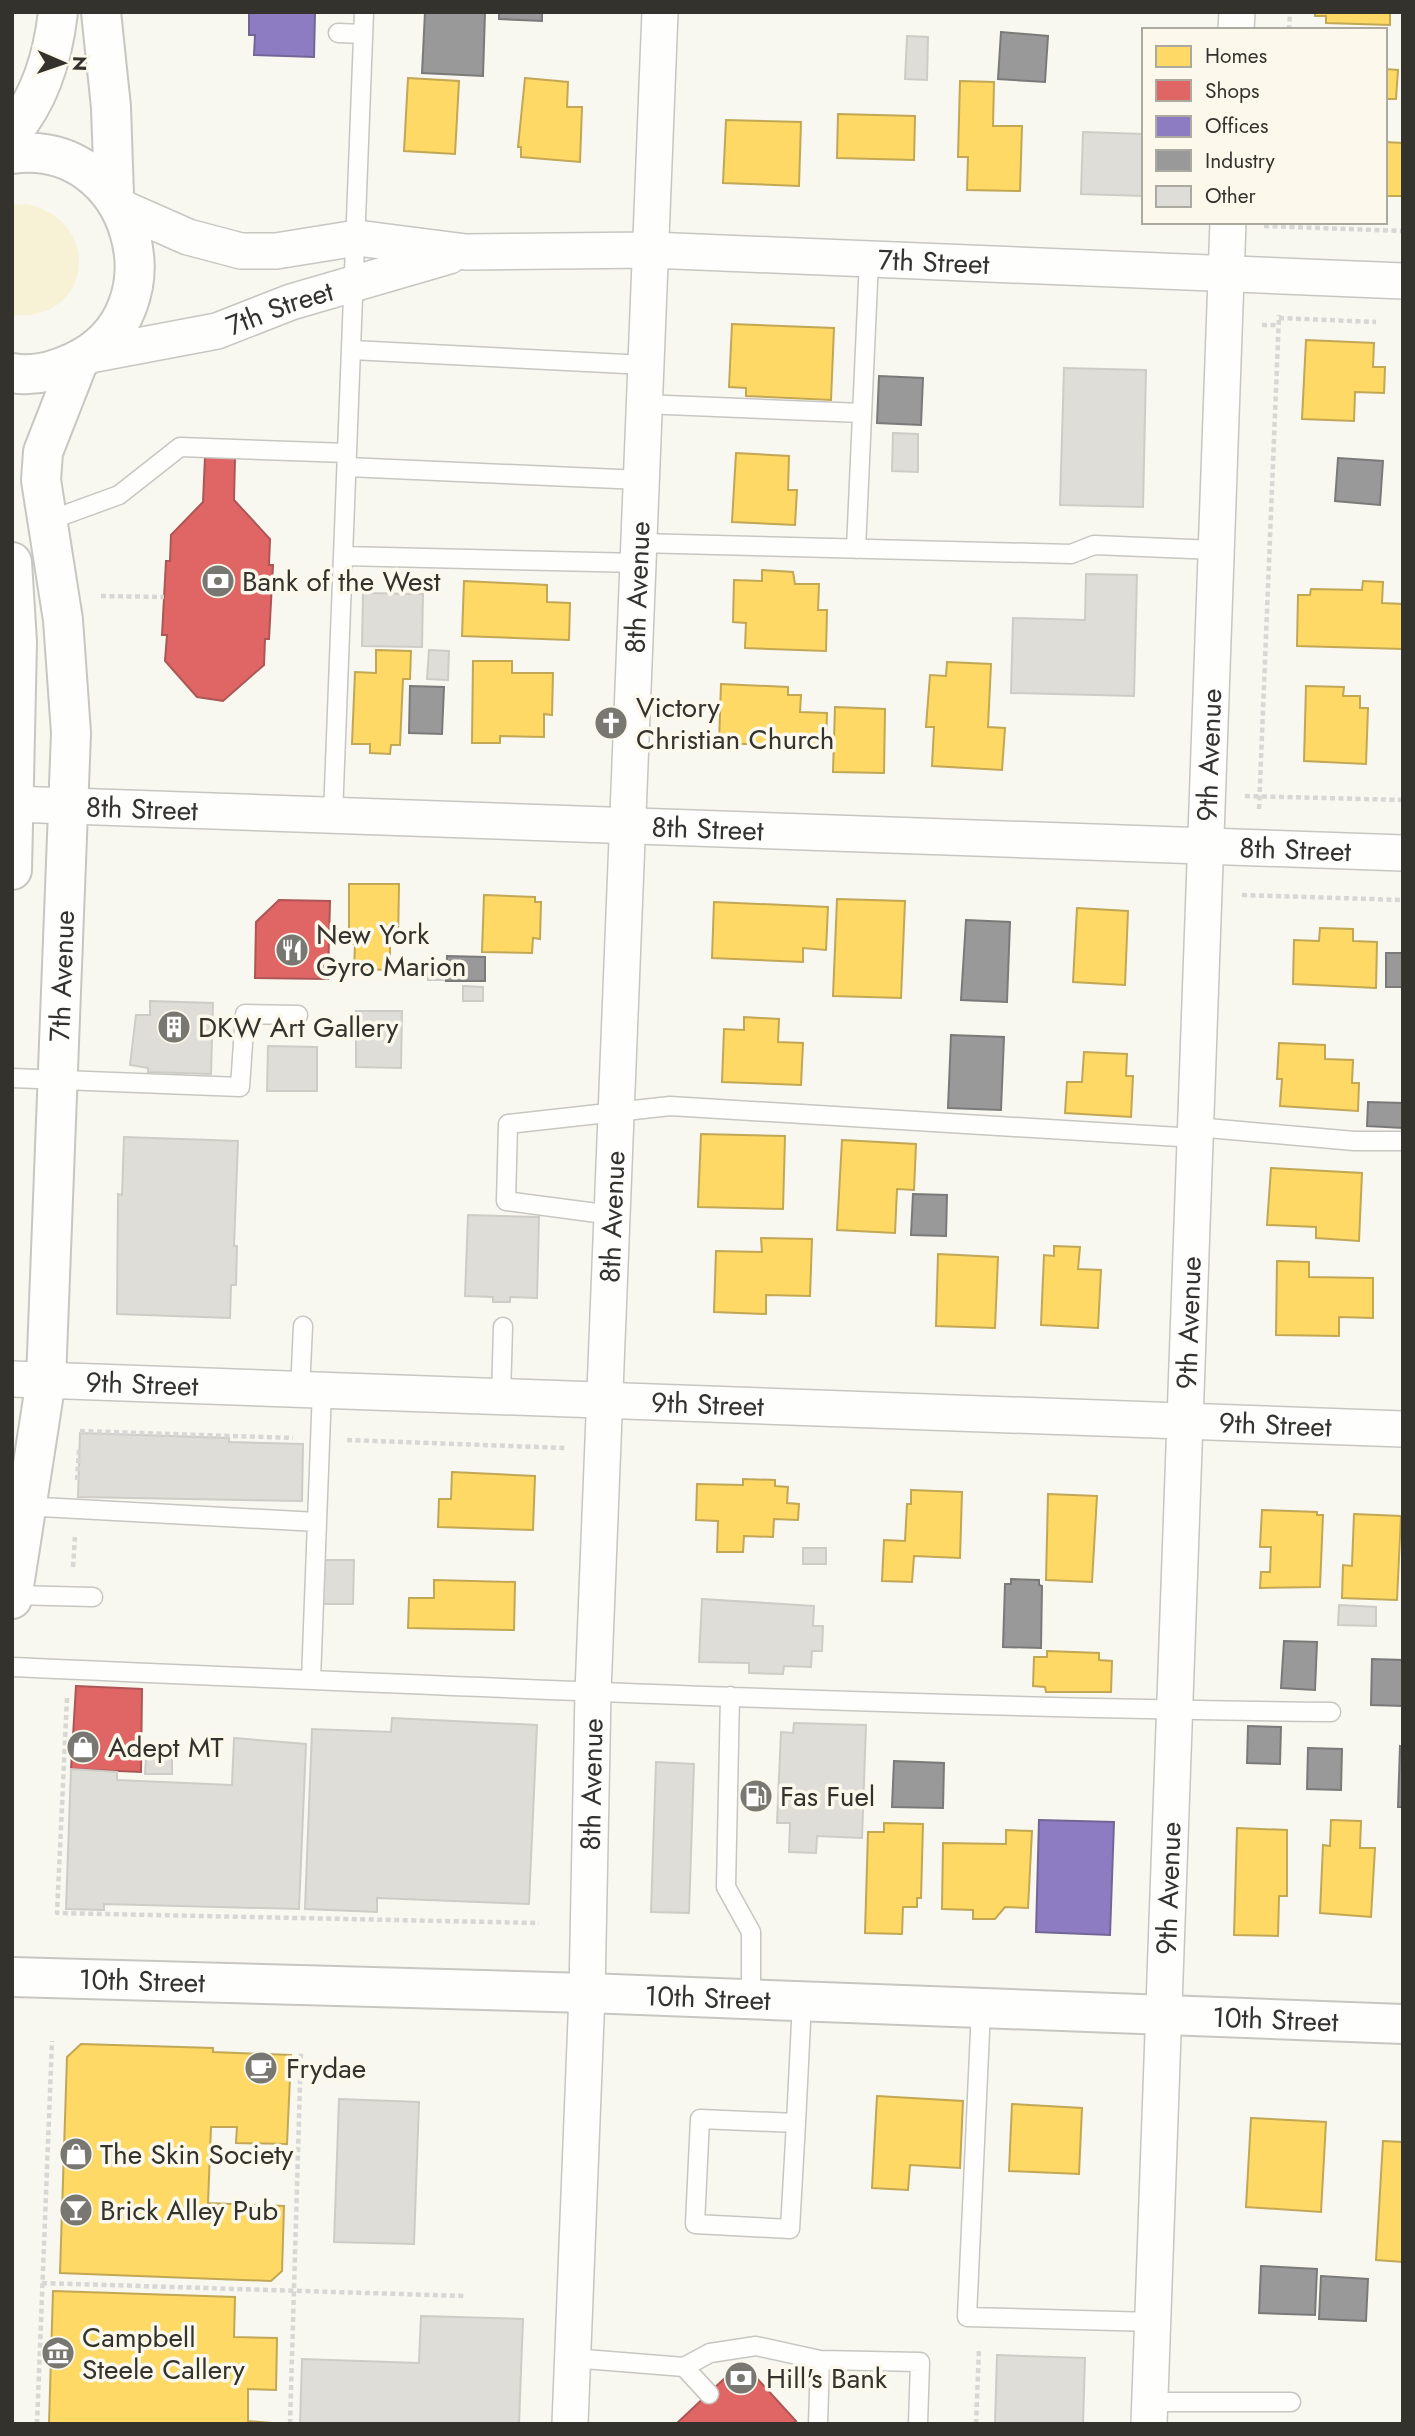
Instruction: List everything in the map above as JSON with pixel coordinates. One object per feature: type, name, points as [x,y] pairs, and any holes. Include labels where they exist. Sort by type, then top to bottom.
[{"type":"main road","points":[[12,83],[48,12]]},
{"type":"main road","points":[[12,132],[38,94],[51,55],[58,12]]},
{"type":"main road","points":[[12,373],[40,374],[85,357],[104,344],[128,304],[134,280],[133,243],[117,201],[101,12]]},
{"type":"main road","points":[[12,154],[44,154],[67,161],[88,172],[117,201]]},
{"type":"main road","name":"7th Avenue","points":[[12,1596],[29,1379],[58,1080],[71,733],[63,620],[45,522],[41,480],[43,452],[85,357]]},
{"type":"main road","points":[[12,562],[16,597],[12,870]]},
{"type":"main road","name":"10th Street","points":[[12,1977],[587,1993],[1403,2024]]},
{"type":"street","name":"8th Avenue","points":[[570,2424],[587,1993],[593,1692],[660,12]]},
{"type":"street","name":"7th Street","points":[[117,201],[188,237],[241,251],[276,251],[357,238],[466,252],[651,250],[1403,281]]},
{"type":"street","name":"9th Avenue","points":[[1150,2413],[1226,274],[1242,224]]},
{"type":"street","name":"7th Street","points":[[85,357],[217,331],[353,283],[466,252]]},
{"type":"street","name":"8th Street","points":[[13,804],[1403,853]]},
{"type":"street","name":"9th Street","points":[[29,1379],[1403,1429]]},
{"type":"lane","points":[[333,815],[364,12]]},
{"type":"lane","points":[[338,33],[363,34]]},
{"type":"lane","points":[[856,549],[869,260]]},
{"type":"lane","points":[[352,350],[645,365]]},
{"type":"lane","points":[[643,404],[862,413]]},
{"type":"lane","points":[[45,522],[118,495],[180,447],[641,480]]},
{"type":"lane","points":[[343,556],[856,549],[1071,554],[1094,545],[1216,550]]},
{"type":"lane","points":[[12,1078],[240,1087],[245,1014],[298,1015]]},
{"type":"lane","points":[[612,1215],[506,1201],[508,1124],[670,1106],[1354,1141],[1403,1141]]},
{"type":"lane","points":[[303,1326],[311,1390],[317,1522],[311,1680]]},
{"type":"lane","points":[[501,1397],[503,1327]]},
{"type":"lane","points":[[19,1506],[317,1522]]},
{"type":"lane","points":[[12,1596],[93,1597]]},
{"type":"lane","points":[[12,1667],[593,1692],[1175,1710],[1331,1712]]},
{"type":"lane","points":[[730,1696],[726,1887],[751,1932],[751,2000]]},
{"type":"lane","points":[[796,2123],[700,2119],[695,2224],[790,2229],[796,2123],[802,2002]]},
{"type":"lane","points":[[981,2008],[967,2317],[1153,2322]]},
{"type":"lane","points":[[572,2358],[684,2367],[710,2353],[756,2346],[820,2360],[920,2362],[918,2424]]},
{"type":"lane","points":[[818,2424],[820,2360]]},
{"type":"lane","points":[[684,2367],[709,2393]]},
{"type":"lane","points":[[1150,2413],[1291,2402]]},
{"type":"path","points":[[1242,224],[1403,231]]},
{"type":"path","points":[[1259,821],[1279,309]]},
{"type":"path","points":[[1279,318],[1389,322]]},
{"type":"path","points":[[101,596],[164,597]]},
{"type":"path","points":[[1234,795],[1403,800]]},
{"type":"path","points":[[1230,895],[1403,900]]},
{"type":"path","points":[[37,2424],[52,2040]]},
{"type":"path","points":[[290,2424],[301,2051]]},
{"type":"path","points":[[42,2283],[465,2296]]},
{"type":"path","points":[[975,2424],[979,2349]]},
{"type":"shaded area","points":[[27,204],[52,214],[69,230],[77,249],[78,269],[72,288],[59,304],[39,313],[12,315],[12,205]]},
{"type":"building: Homes","points":[[1315,12],[1390,12],[1390,25],[1326,23],[1326,16],[1315,16]]},
{"type":"building: Homes","points":[[1387,69],[1398,70],[1396,99],[1387,99]]},
{"type":"building: Homes","points":[[408,78],[459,81],[455,154],[404,151]]},
{"type":"building: Homes","points":[[525,78],[568,82],[567,107],[582,107],[580,162],[521,157],[521,147],[518,147]]},
{"type":"building: Homes","points":[[960,81],[994,82],[993,126],[1022,126],[1020,191],[967,190],[968,157],[958,157]]},
{"type":"building: Homes","points":[[838,114],[915,116],[914,160],[837,158]]},
{"type":"building: Homes","points":[[726,120],[801,122],[799,186],[723,183]]},
{"type":"building: Homes","points":[[1387,142],[1403,143],[1403,196],[1387,196]]},
{"type":"building: Homes","points":[[732,324],[834,328],[831,400],[746,396],[746,388],[729,387]]},
{"type":"building: Homes","points":[[1306,340],[1374,343],[1373,367],[1385,367],[1384,393],[1355,392],[1354,421],[1302,419]]},
{"type":"building: Homes","points":[[736,453],[789,456],[788,490],[797,490],[795,525],[732,522]]},
{"type":"building: Homes","points":[[762,570],[793,572],[795,584],[819,584],[818,610],[827,610],[826,651],[745,648],[746,623],[733,622],[734,580],[762,581]]},
{"type":"building: Homes","points":[[464,581],[547,585],[547,602],[570,603],[569,640],[462,636]]},
{"type":"building: Homes","points":[[1363,581],[1383,582],[1382,603],[1403,604],[1403,649],[1297,646],[1298,595],[1310,595],[1311,589],[1362,590]]},
{"type":"building: Homes","points":[[376,650],[411,651],[410,679],[403,679],[400,745],[391,745],[390,754],[370,753],[370,744],[352,744],[355,672],[376,673]]},
{"type":"building: Homes","points":[[473,661],[512,661],[512,673],[553,673],[552,715],[544,714],[544,737],[500,736],[500,743],[472,743]]},
{"type":"building: Homes","points":[[947,662],[991,664],[988,727],[1005,728],[1002,770],[932,766],[934,727],[926,727],[930,675],[946,676]]},
{"type":"building: Homes","points":[[721,684],[788,687],[788,695],[801,695],[800,712],[827,713],[826,747],[719,743]]},
{"type":"building: Homes","points":[[1306,686],[1344,687],[1343,696],[1360,696],[1360,708],[1368,708],[1366,764],[1304,761]]},
{"type":"building: Homes","points":[[835,707],[885,709],[884,773],[833,772]]},
{"type":"building: Homes","points":[[349,884],[399,884],[398,943],[390,943],[390,970],[354,969],[355,944],[349,943]]},
{"type":"building: Homes","points":[[484,895],[535,897],[535,902],[541,902],[540,939],[533,938],[532,953],[482,952]]},
{"type":"building: Homes","points":[[837,899],[905,901],[901,998],[833,996]]},
{"type":"building: Homes","points":[[714,902],[828,907],[826,950],[803,948],[803,962],[712,958]]},
{"type":"building: Homes","points":[[1077,908],[1128,911],[1125,985],[1073,982]]},
{"type":"building: Homes","points":[[1320,928],[1353,929],[1353,941],[1377,942],[1376,988],[1293,984],[1294,940],[1319,941]]},
{"type":"building: Homes","points":[[744,1017],[779,1019],[778,1042],[803,1043],[801,1085],[722,1082],[724,1029],[744,1030]]},
{"type":"building: Homes","points":[[1279,1043],[1325,1045],[1325,1059],[1353,1060],[1352,1083],[1359,1083],[1358,1111],[1280,1106],[1282,1079],[1277,1079]]},
{"type":"building: Homes","points":[[1084,1052],[1127,1054],[1126,1076],[1133,1076],[1131,1117],[1065,1113],[1067,1082],[1082,1082]]},
{"type":"building: Homes","points":[[701,1134],[785,1136],[783,1209],[698,1207]]},
{"type":"building: Homes","points":[[842,1140],[916,1144],[914,1190],[897,1189],[895,1233],[837,1230]]},
{"type":"building: Homes","points":[[1271,1168],[1362,1173],[1359,1241],[1316,1238],[1316,1227],[1267,1225]]},
{"type":"building: Homes","points":[[761,1238],[812,1239],[810,1296],[766,1295],[766,1314],[714,1312],[716,1251],[762,1252]]},
{"type":"building: Homes","points":[[1054,1246],[1080,1247],[1078,1269],[1101,1270],[1098,1328],[1041,1325],[1044,1255],[1054,1256]]},
{"type":"building: Homes","points":[[938,1254],[998,1257],[995,1328],[936,1326]]},
{"type":"building: Homes","points":[[1277,1261],[1309,1262],[1309,1277],[1373,1278],[1373,1318],[1339,1317],[1339,1336],[1276,1335]]},
{"type":"building: Homes","points":[[452,1472],[535,1476],[533,1530],[438,1527],[439,1499],[451,1499]]},
{"type":"building: Homes","points":[[743,1479],[775,1480],[775,1486],[788,1487],[787,1503],[799,1504],[798,1520],[774,1519],[773,1537],[744,1536],[743,1552],[717,1552],[718,1521],[696,1520],[697,1484],[743,1485]]},
{"type":"building: Homes","points":[[911,1490],[962,1492],[960,1558],[914,1556],[912,1582],[882,1581],[884,1540],[905,1541],[907,1504],[911,1504]]},
{"type":"building: Homes","points":[[1048,1494],[1097,1496],[1092,1582],[1046,1580]]},
{"type":"building: Homes","points":[[1262,1510],[1317,1512],[1317,1515],[1323,1515],[1320,1587],[1260,1588],[1261,1572],[1270,1572],[1271,1547],[1260,1547]]},
{"type":"building: Homes","points":[[1354,1514],[1401,1516],[1397,1600],[1342,1598],[1343,1565],[1352,1566]]},
{"type":"building: Homes","points":[[434,1580],[515,1582],[514,1630],[408,1628],[409,1598],[434,1598]]},
{"type":"building: Homes","points":[[1047,1651],[1099,1653],[1099,1660],[1112,1661],[1111,1692],[1046,1692],[1045,1687],[1033,1686],[1034,1657],[1047,1657]]},
{"type":"building: Homes","points":[[1331,1820],[1361,1821],[1360,1848],[1375,1848],[1371,1917],[1320,1913],[1323,1845],[1330,1846]]},
{"type":"building: Homes","points":[[884,1823],[923,1824],[921,1898],[917,1898],[917,1907],[903,1907],[902,1934],[865,1933],[868,1832],[884,1832]]},
{"type":"building: Homes","points":[[1237,1828],[1287,1830],[1287,1896],[1279,1896],[1278,1936],[1234,1935]]},
{"type":"building: Homes","points":[[1006,1830],[1032,1831],[1028,1908],[1005,1907],[995,1919],[973,1919],[973,1910],[942,1909],[943,1843],[1006,1844]]},
{"type":"building: Homes","points":[[81,2044],[213,2048],[213,2052],[291,2055],[287,2144],[236,2143],[237,2127],[211,2127],[208,2203],[284,2206],[282,2271],[271,2281],[60,2273],[67,2057]]},
{"type":"building: Homes","points":[[877,2096],[963,2101],[960,2168],[910,2165],[908,2190],[872,2188]]},
{"type":"building: Homes","points":[[1012,2104],[1082,2108],[1079,2174],[1009,2171]]},
{"type":"building: Homes","points":[[1251,2118],[1326,2122],[1321,2212],[1246,2207]]},
{"type":"building: Homes","points":[[1383,2141],[1403,2142],[1403,2262],[1376,2260]]},
{"type":"building: Homes","points":[[53,2291],[235,2297],[234,2337],[277,2338],[276,2390],[248,2389],[248,2421],[285,2424],[49,2424]]},
{"type":"building: Shops","name":"Bank of the West","points":[[205,457],[235,458],[234,500],[270,539],[269,565],[273,565],[269,639],[265,639],[264,665],[223,701],[197,697],[165,661],[167,635],[162,635],[166,561],[170,561],[171,535],[203,502]]},
{"type":"building: Shops","name":"New York Gyro Marion","points":[[279,900],[330,901],[328,979],[255,978],[256,922]]},
{"type":"building: Shops","points":[[76,1686],[142,1689],[141,1772],[71,1769]]},
{"type":"building: Shops","name":"Hill's Bank","points":[[742,2362],[796,2421],[792,2424],[676,2424]]},
{"type":"building: Offices","points":[[315,12],[314,57],[254,55],[255,35],[249,35],[249,13]]},
{"type":"building: Offices","points":[[1039,1820],[1114,1822],[1110,1935],[1036,1932]]},
{"type":"building: Industry","points":[[425,12],[485,12],[483,76],[422,73]]},
{"type":"building: Industry","points":[[499,12],[542,12],[542,21],[499,19]]},
{"type":"building: Industry","points":[[1001,32],[1048,36],[1045,82],[998,79]]},
{"type":"building: Industry","points":[[879,376],[923,378],[921,425],[877,423]]},
{"type":"building: Industry","points":[[1338,458],[1383,461],[1380,505],[1335,501]]},
{"type":"building: Industry","points":[[410,686],[444,687],[442,734],[409,733]]},
{"type":"building: Industry","points":[[966,920],[1010,922],[1007,1002],[961,1000]]},
{"type":"building: Industry","points":[[1386,953],[1403,953],[1403,987],[1386,987]]},
{"type":"building: Industry","points":[[447,956],[485,957],[485,981],[446,981]]},
{"type":"building: Industry","points":[[951,1035],[1004,1037],[1001,1110],[948,1108]]},
{"type":"building: Industry","points":[[1368,1102],[1403,1103],[1403,1128],[1367,1126]]},
{"type":"building: Industry","points":[[913,1194],[947,1195],[946,1236],[911,1235]]},
{"type":"building: Industry","points":[[1011,1579],[1039,1580],[1039,1585],[1042,1586],[1041,1648],[1003,1647],[1005,1584],[1011,1584]]},
{"type":"building: Industry","points":[[1284,1641],[1317,1642],[1315,1690],[1281,1688]]},
{"type":"building: Industry","points":[[1372,1659],[1403,1660],[1403,1706],[1371,1705]]},
{"type":"building: Industry","points":[[1248,1726],[1281,1727],[1280,1764],[1247,1763]]},
{"type":"building: Industry","points":[[1400,1746],[1403,1747],[1403,1807],[1398,1807]]},
{"type":"building: Industry","points":[[1308,1748],[1342,1749],[1341,1790],[1307,1789]]},
{"type":"building: Industry","points":[[894,1761],[944,1763],[943,1808],[892,1807]]},
{"type":"building: Industry","points":[[1261,2266],[1317,2269],[1315,2315],[1259,2313]]},
{"type":"building: Industry","points":[[1321,2276],[1368,2279],[1366,2321],[1319,2319]]},
{"type":"building: Other","points":[[907,36],[928,37],[927,80],[905,79]]},
{"type":"building: Other","points":[[1083,132],[1142,134],[1142,196],[1081,194]]},
{"type":"building: Other","points":[[1064,368],[1146,370],[1143,507],[1060,505]]},
{"type":"building: Other","points":[[893,433],[918,434],[918,472],[892,471]]},
{"type":"building: Other","points":[[1086,574],[1137,575],[1134,696],[1011,693],[1013,618],[1085,620]]},
{"type":"building: Other","points":[[363,593],[423,594],[422,647],[362,646]]},
{"type":"building: Other","points":[[429,650],[449,651],[448,680],[427,679]]},
{"type":"building: Other","points":[[429,963],[445,963],[444,980],[428,980]]},
{"type":"building: Other","points":[[463,986],[483,987],[483,1001],[463,1001]]},
{"type":"building: Other","name":"DKW Art Gallery","points":[[150,1001],[213,1003],[211,1074],[148,1072],[148,1068],[130,1065],[136,1015],[150,1015]]},
{"type":"building: Other","points":[[356,1011],[402,1011],[401,1068],[356,1067]]},
{"type":"building: Other","points":[[268,1046],[317,1047],[317,1091],[267,1091]]},
{"type":"building: Other","points":[[124,1137],[238,1141],[234,1246],[237,1246],[236,1285],[231,1285],[230,1318],[117,1314],[118,1194],[122,1195]]},
{"type":"building: Other","points":[[468,1215],[539,1217],[537,1298],[510,1297],[510,1302],[493,1302],[493,1297],[465,1296]]},
{"type":"building: Other","points":[[80,1433],[229,1438],[229,1442],[303,1444],[302,1501],[78,1497]]},
{"type":"building: Other","points":[[803,1548],[826,1548],[826,1564],[803,1564]]},
{"type":"building: Other","points":[[322,1560],[354,1560],[353,1604],[321,1604]]},
{"type":"building: Other","points":[[702,1599],[814,1606],[813,1626],[823,1626],[822,1651],[812,1651],[811,1667],[784,1666],[783,1674],[749,1673],[749,1663],[699,1662]]},
{"type":"building: Other","points":[[1339,1605],[1376,1607],[1376,1626],[1338,1625]]},
{"type":"building: Other","points":[[392,1718],[537,1725],[529,1904],[377,1898],[377,1912],[305,1909],[312,1729],[391,1732]]},
{"type":"building: Other","points":[[794,1723],[866,1725],[862,1838],[817,1836],[816,1853],[789,1852],[790,1823],[777,1823],[781,1732],[793,1733]]},
{"type":"building: Other","points":[[234,1738],[306,1744],[299,1909],[104,1904],[104,1910],[66,1909],[71,1769],[117,1772],[117,1780],[232,1785]]},
{"type":"building: Other","points":[[147,1743],[172,1744],[172,1774],[145,1774]]},
{"type":"building: Other","points":[[656,1762],[694,1764],[689,1913],[651,1912]]},
{"type":"building: Other","points":[[339,2099],[419,2102],[414,2244],[334,2242]]},
{"type":"building: Other","points":[[421,2316],[523,2319],[519,2424],[300,2424],[302,2359],[419,2363]]},
{"type":"building: Other","points":[[997,2355],[1085,2358],[1083,2424],[995,2424]]},
{"type":"place","name":"Bank of the West","points":[[218,581]]},
{"type":"place","name":"Victory Christian Church","points":[[611,723]]},
{"type":"place","name":"New York Gyro Marion","points":[[292,950]]},
{"type":"place","name":"DKW Art Gallery","points":[[174,1027]]},
{"type":"place","name":"Adept MT","points":[[83,1747]]},
{"type":"place","name":"Fas Fuel","points":[[756,1796]]},
{"type":"place","name":"Frydae","points":[[261,2068]]},
{"type":"place","name":"The Skin Society","points":[[76,2154]]},
{"type":"place","name":"Brick Alley Pub","points":[[76,2210]]},
{"type":"place","name":"Campbell Steele Callery","points":[[58,2353]]},
{"type":"place","name":"Hill's Bank","points":[[741,2378]]}]
